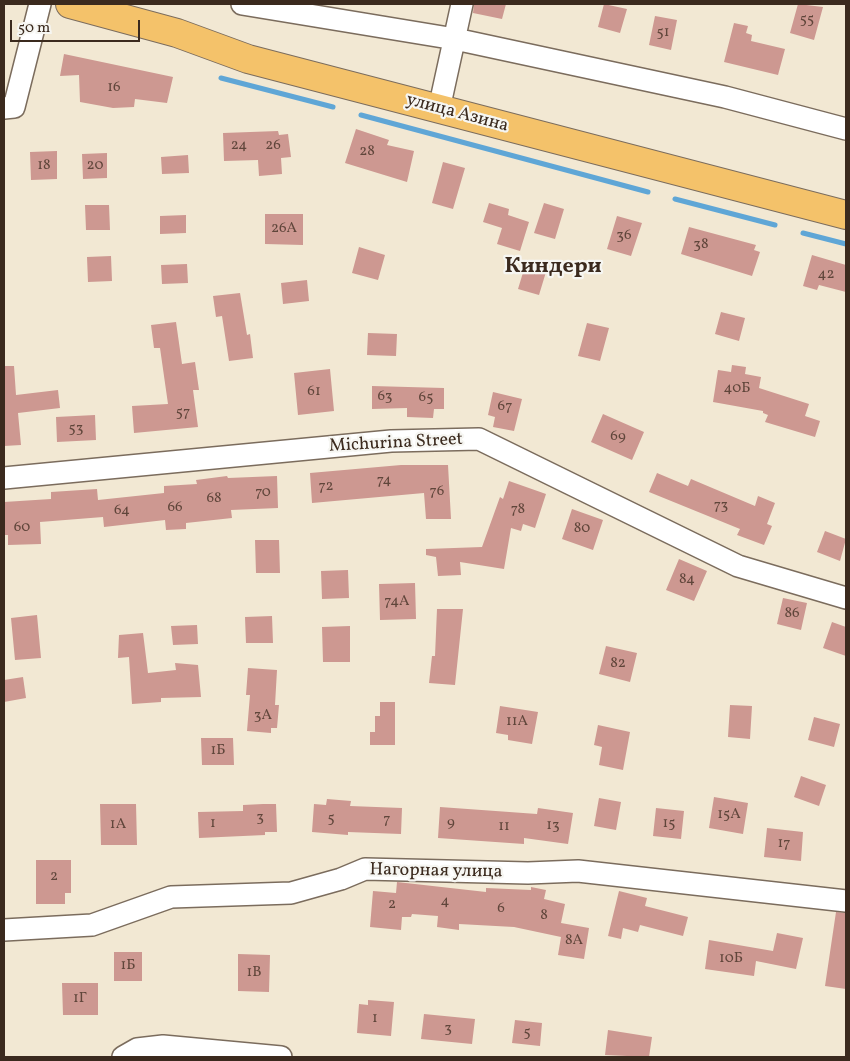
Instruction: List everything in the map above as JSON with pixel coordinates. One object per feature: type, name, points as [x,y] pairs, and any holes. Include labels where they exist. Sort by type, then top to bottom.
[{"type":"main road","name":"улица Азина","points":[[70,4],[176,33],[248,59],[846,215]]},
{"type":"street","points":[[4,108],[14,107],[40,4]]},
{"type":"street","points":[[242,4],[455,39],[725,97],[846,129]]},
{"type":"street","points":[[439,109],[462,4]]},
{"type":"street","name":"Michurina Street","points":[[4,478],[391,441],[479,440],[738,566],[846,598]]},
{"type":"street","name":"Нагорная улица","points":[[4,930],[92,925],[171,897],[291,894],[342,879],[365,869],[528,873],[578,872],[846,901]]},
{"type":"street","points":[[122,1057],[137,1049],[163,1046],[281,1057]]},
{"type":"building","points":[[474,4],[506,4],[502,19],[473,13]]},
{"type":"building","points":[[604,4],[627,9],[620,33],[598,27]]},
{"type":"building","points":[[798,4],[823,7],[814,40],[790,33]]},
{"type":"building","points":[[655,16],[677,20],[671,50],[649,45]]},
{"type":"building","points":[[734,23],[748,26],[746,33],[752,35],[751,41],[785,49],[778,75],[724,62]]},
{"type":"building","points":[[64,54],[173,77],[167,103],[135,99],[134,107],[113,108],[80,102],[79,75],[60,76]]},
{"type":"building","points":[[356,129],[389,140],[387,145],[414,151],[407,182],[345,163]]},
{"type":"building","points":[[278,131],[279,135],[288,134],[291,157],[281,158],[282,174],[259,176],[258,160],[224,161],[223,133]]},
{"type":"building","points":[[57,151],[57,179],[31,180],[30,152]]},
{"type":"building","points":[[107,153],[107,178],[83,179],[82,154]]},
{"type":"building","points":[[188,155],[189,173],[162,174],[161,157]]},
{"type":"building","points":[[443,162],[465,168],[453,209],[432,203]]},
{"type":"building","points":[[489,203],[509,209],[508,215],[529,222],[520,251],[497,244],[502,228],[483,222]]},
{"type":"building","points":[[544,203],[564,209],[555,239],[534,233]]},
{"type":"building","points":[[85,205],[109,205],[110,230],[86,230]]},
{"type":"building","points":[[265,214],[303,214],[303,245],[265,244]]},
{"type":"building","points":[[186,215],[186,233],[160,234],[160,216]]},
{"type":"building","points":[[617,216],[642,223],[631,256],[607,249]]},
{"type":"building","points":[[689,227],[756,245],[754,250],[760,252],[752,276],[681,254]]},
{"type":"building","points":[[359,247],[385,255],[378,280],[352,273]]},
{"type":"building","points":[[812,255],[846,265],[846,292],[819,285],[817,290],[803,286]]},
{"type":"building","points":[[111,256],[112,281],[88,282],[87,257]]},
{"type":"building","points":[[187,264],[188,283],[162,284],[161,265]]},
{"type":"building","points":[[525,266],[546,272],[539,295],[518,289]]},
{"type":"building","points":[[307,280],[309,301],[283,304],[281,283]]},
{"type":"building","points":[[240,293],[247,335],[250,334],[253,358],[229,361],[222,316],[216,317],[213,296]]},
{"type":"building","points":[[721,312],[745,318],[739,341],[715,334]]},
{"type":"building","points":[[176,322],[182,364],[195,362],[199,390],[193,390],[198,427],[134,433],[132,406],[168,404],[160,348],[154,348],[151,325]]},
{"type":"building","points":[[587,323],[609,328],[600,361],[578,356]]},
{"type":"building","points":[[368,333],[397,334],[396,356],[367,355]]},
{"type":"building","points":[[732,365],[746,367],[745,374],[761,377],[759,388],[809,404],[805,416],[820,421],[815,437],[765,422],[768,415],[763,413],[763,411],[713,402],[718,370],[731,372]]},
{"type":"building","points":[[4,366],[14,366],[16,395],[58,390],[60,408],[18,413],[21,445],[4,446]]},
{"type":"building","points":[[330,369],[334,411],[298,415],[294,373]]},
{"type":"building","points":[[372,386],[444,388],[444,409],[434,409],[433,418],[407,417],[407,408],[372,409]]},
{"type":"building","points":[[493,392],[522,399],[514,431],[493,427],[495,417],[488,415]]},
{"type":"building","points":[[603,414],[644,432],[632,460],[591,442]]},
{"type":"building","points":[[95,415],[96,440],[57,442],[56,417]]},
{"type":"building","points":[[401,465],[448,465],[451,519],[426,519],[424,493],[312,503],[310,473]]},
{"type":"building","points":[[657,473],[688,486],[691,479],[755,506],[758,496],[775,503],[767,524],[772,526],[764,545],[737,535],[740,529],[649,492]]},
{"type":"building","points":[[227,476],[228,478],[277,476],[278,508],[231,510],[232,518],[186,523],[186,529],[166,530],[165,520],[104,527],[103,517],[40,522],[41,544],[8,545],[8,535],[4,535],[4,502],[51,499],[51,492],[97,489],[98,500],[164,493],[164,486],[197,484],[196,480]]},
{"type":"building","points":[[509,481],[546,494],[535,528],[523,524],[521,531],[511,528],[504,569],[460,562],[461,575],[438,576],[436,557],[426,555],[426,549],[482,547],[500,497],[503,499]]},
{"type":"building","points":[[572,509],[603,520],[593,550],[562,539]]},
{"type":"building","points":[[825,531],[846,539],[840,561],[817,552]]},
{"type":"building","points":[[255,540],[279,540],[280,573],[256,573]]},
{"type":"building","points":[[679,559],[707,571],[694,601],[666,590]]},
{"type":"building","points":[[348,570],[349,598],[322,599],[321,571]]},
{"type":"building","points":[[415,583],[416,619],[380,620],[379,584]]},
{"type":"building","points":[[783,598],[807,603],[801,630],[777,624]]},
{"type":"building","points":[[437,609],[463,609],[455,685],[429,683],[432,656],[435,656]]},
{"type":"building","points":[[37,615],[41,658],[15,660],[11,618]]},
{"type":"building","points":[[272,616],[273,643],[246,643],[245,617]]},
{"type":"building","points":[[832,622],[846,627],[846,656],[823,648]]},
{"type":"building","points":[[197,625],[198,644],[173,645],[171,626]]},
{"type":"building","points":[[350,626],[350,662],[323,662],[322,627]]},
{"type":"building","points":[[143,633],[148,673],[176,670],[175,663],[198,665],[201,697],[161,698],[161,702],[132,704],[129,657],[118,658],[119,635]]},
{"type":"building","points":[[606,646],[637,653],[630,682],[599,674]]},
{"type":"building","points":[[248,668],[277,670],[275,705],[279,705],[277,728],[271,728],[271,733],[247,731],[250,695],[246,695]]},
{"type":"building","points":[[23,677],[26,698],[4,702],[4,680]]},
{"type":"building","points":[[380,702],[395,702],[395,745],[370,745],[370,732],[375,732],[375,716],[380,716]]},
{"type":"building","points":[[730,705],[752,706],[750,739],[728,737]]},
{"type":"building","points":[[500,706],[538,712],[532,744],[508,740],[508,735],[496,733]]},
{"type":"building","points":[[814,717],[840,724],[834,747],[808,740]]},
{"type":"building","points":[[598,725],[630,732],[623,770],[599,765],[602,747],[594,745]]},
{"type":"building","points":[[201,738],[233,738],[234,765],[202,765]]},
{"type":"building","points":[[801,776],[826,785],[819,806],[794,797]]},
{"type":"building","points":[[714,797],[748,803],[743,834],[709,828]]},
{"type":"building","points":[[599,798],[621,802],[616,830],[594,826]]},
{"type":"building","points":[[327,799],[351,801],[350,806],[402,808],[401,834],[348,832],[348,835],[312,832],[314,804],[326,805]]},
{"type":"building","points":[[100,804],[136,804],[137,845],[101,845]]},
{"type":"building","points":[[276,804],[277,832],[265,832],[265,835],[199,838],[198,812],[243,811],[243,805]]},
{"type":"building","points":[[440,807],[537,814],[538,808],[573,813],[568,844],[524,838],[524,844],[438,838]]},
{"type":"building","points":[[656,808],[684,811],[681,839],[653,836]]},
{"type":"building","points":[[767,828],[803,832],[801,861],[764,857]]},
{"type":"building","points":[[36,860],[71,860],[71,893],[65,893],[65,904],[36,904]]},
{"type":"building","points":[[397,882],[486,892],[486,888],[531,890],[531,887],[546,890],[544,899],[565,904],[561,923],[589,928],[584,959],[558,955],[561,937],[514,927],[459,924],[459,930],[437,927],[438,916],[412,914],[411,917],[402,917],[401,930],[370,927],[373,891],[396,893]]},
{"type":"building","points":[[619,891],[647,898],[645,906],[688,917],[683,936],[640,925],[638,932],[623,928],[621,939],[608,936]]},
{"type":"building","points":[[836,912],[846,913],[846,989],[825,986]]},
{"type":"building","points":[[777,933],[803,938],[796,969],[756,961],[754,976],[705,969],[709,940],[773,951]]},
{"type":"building","points":[[114,952],[142,952],[142,981],[114,981]]},
{"type":"building","points":[[238,954],[270,955],[269,992],[238,991]]},
{"type":"building","points":[[62,983],[98,983],[98,1015],[63,1015]]},
{"type":"building","points":[[368,1000],[394,1002],[391,1036],[357,1033],[359,1004],[368,1005]]},
{"type":"building","points":[[424,1014],[475,1019],[472,1044],[421,1039]]},
{"type":"building","points":[[515,1020],[542,1023],[540,1046],[512,1043]]},
{"type":"building","points":[[608,1030],[652,1037],[649,1057],[605,1055]]},
{"type":"waterway","points":[[221,78],[333,107]]},
{"type":"waterway","points":[[361,115],[648,192]]},
{"type":"waterway","points":[[675,199],[775,225]]},
{"type":"waterway","points":[[803,233],[846,244]]},
{"type":"district","name":"Киндери","points":[[553,268]]}]
